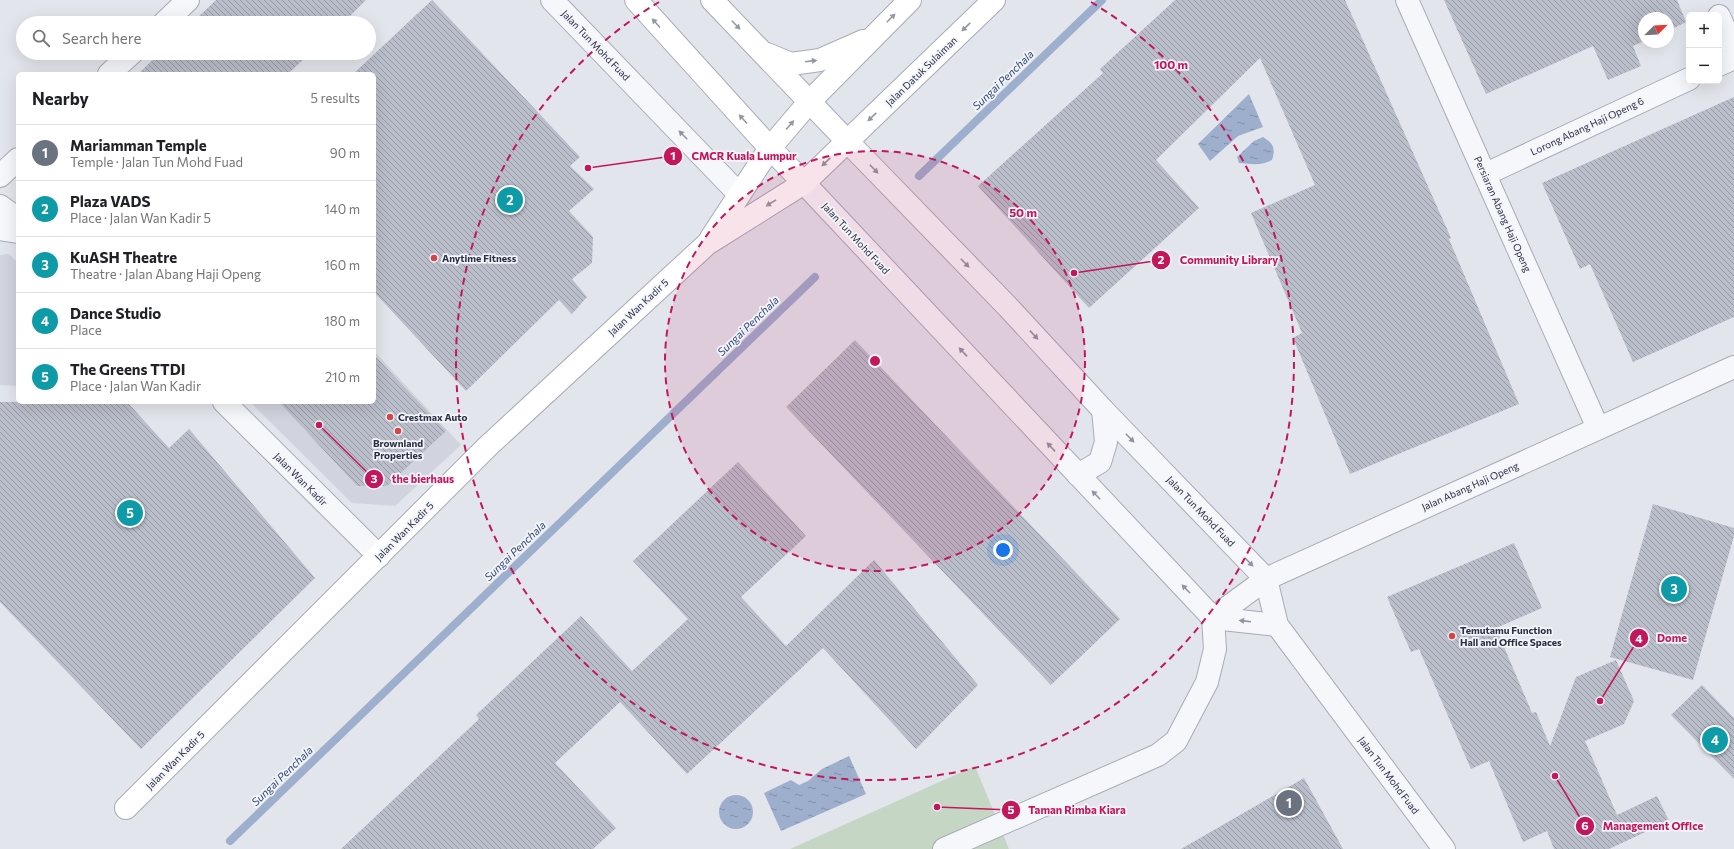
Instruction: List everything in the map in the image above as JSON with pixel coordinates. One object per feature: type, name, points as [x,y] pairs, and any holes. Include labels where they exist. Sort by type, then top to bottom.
[{"type":"main road","name":"Jalan Tun Mohd Fuad","points":[[636,0],[770,148],[804,183]]},
{"type":"main road","name":"Jalan Tun Mohd Fuad","points":[[712,0],[847,141]]},
{"type":"main road","points":[[810,101],[910,0]]},
{"type":"main road","name":"Jalan Datuk Sulaiman","points":[[804,183],[994,0]]},
{"type":"main road","points":[[761,51],[791,64],[820,60],[873,37]]},
{"type":"main road","name":"Jalan Wan Kadir 5","points":[[707,244],[770,148],[810,101]]},
{"type":"main road","name":"Jalan Wan Kadir 5","points":[[126,808],[487,447],[707,244],[804,183]]},
{"type":"street","points":[[171,16],[188,0]]},
{"type":"street","name":"Jalan Tun Mohd Fuad","points":[[552,0],[739,194]]},
{"type":"street","name":"Persiaran Abang Haji Openg","points":[[1408,0],[1598,428]]},
{"type":"street","points":[[1712,0],[1717,12]]},
{"type":"street","points":[[1722,23],[1734,50]]},
{"type":"street","points":[[1722,64],[1734,58]]},
{"type":"street","points":[[111,72],[124,60]]},
{"type":"street","name":"Lorong Abang Haji Openg 6","points":[[1486,174],[1686,80]]},
{"type":"street","name":"Jalan Tun Mohd Fuad","points":[[847,141],[1008,307],[1103,410],[1266,579],[1278,625],[1444,849]]},
{"type":"street","points":[[0,176],[16,161]]},
{"type":"street","name":"Jalan Tun Mohd Fuad","points":[[804,183],[1213,618]]},
{"type":"street","points":[[0,206],[16,218]]},
{"type":"street","points":[[0,229],[16,232]]},
{"type":"street","name":"Jalan Abang Haji Openg","points":[[1213,618],[1266,579],[1734,367]]},
{"type":"street","name":"Jalan Wan Kadir","points":[[226,404],[379,556]]},
{"type":"street","points":[[1078,476],[1100,462],[1106,442],[1103,410]]},
{"type":"street","points":[[944,849],[1158,755],[1176,740],[1207,682],[1215,649],[1213,618],[1278,625]]},
{"type":"shaded area","points":[[9,254],[16,261],[16,386],[0,385],[0,255]]},
{"type":"shaded area","points":[[376,353],[461,445],[395,506],[352,503],[252,404],[376,404]]},
{"type":"green space","points":[[975,766],[1009,849],[790,849]]},
{"type":"water","points":[[1249,94],[1263,127],[1238,136],[1210,161],[1198,144]]},
{"type":"water","points":[[1263,137],[1273,146],[1274,152],[1272,160],[1260,164],[1239,163],[1237,157],[1254,141]]},
{"type":"water","points":[[849,756],[866,794],[781,831],[764,793],[791,780],[799,785],[808,781],[822,769]]},
{"type":"water","points":[[736,795],[748,800],[753,812],[748,824],[736,829],[724,824],[719,812],[724,800]]},
{"type":"building","points":[[216,0],[366,0],[350,16],[199,16]]},
{"type":"building","points":[[432,0],[580,157],[570,166],[594,189],[569,211],[593,237],[592,263],[572,279],[587,297],[572,314],[559,300],[466,391],[376,294],[376,72],[355,72],[368,60],[376,60],[376,52]]},
{"type":"building","points":[[1175,0],[1345,0],[1451,238],[1449,239],[1519,404],[1350,474],[1293,338],[1302,333],[1251,213],[1315,185],[1260,58],[1156,160],[1199,208],[1089,308],[978,186],[1103,73],[1100,69]]},
{"type":"building","points":[[1444,0],[1677,0],[1686,22],[1674,28],[1674,12],[1638,12],[1638,44],[1633,46],[1641,66],[1608,80],[1593,46],[1486,94]]},
{"type":"building","points":[[153,60],[303,60],[290,72],[140,72]]},
{"type":"building","points":[[1734,97],[1734,317],[1633,362],[1590,264],[1580,269],[1542,183]]},
{"type":"building","points":[[855,340],[1120,619],[1051,685],[786,407]]},
{"type":"building","name":"Crestmax Auto","points":[[376,357],[446,431],[387,486],[357,486],[281,404],[376,404]]},
{"type":"building","points":[[0,402],[16,402],[16,404],[129,404],[169,448],[189,429],[315,578],[141,749],[0,602]]},
{"type":"building","points":[[738,462],[806,536],[741,597],[786,646],[874,560],[978,685],[916,749],[823,648],[687,774],[620,702],[555,763],[616,828],[593,849],[341,849],[479,719],[476,715],[581,616],[632,671],[688,619],[633,561]]},
{"type":"building","points":[[1653,504],[1734,528],[1734,536],[1693,680],[1610,657]]},
{"type":"building","points":[[1514,543],[1542,608],[1496,628],[1532,713],[1536,712],[1550,746],[1576,677],[1616,660],[1634,701],[1624,724],[1585,741],[1617,815],[1657,796],[1669,821],[1609,849],[1554,849],[1547,831],[1523,842],[1489,761],[1471,769],[1419,649],[1411,652],[1387,597]]},
{"type":"building","points":[[1702,685],[1734,718],[1734,779],[1671,715]]},
{"type":"building","points":[[1304,778],[1343,849],[1181,849]]},
{"type":"waterway","name":"Sungai Penchala","points":[[919,176],[1102,0]]},
{"type":"waterway","name":"Sungai Penchala","points":[[230,841],[815,277]]},
{"type":"place","name":"CMCR Kuala Lumpur","points":[[588,168]]},
{"type":"place","name":"Plaza VADS","points":[[510,200]]},
{"type":"place","name":"Anytime Fitness","points":[[434,258]]},
{"type":"place","name":"Community Library","points":[[1074,273]]},
{"type":"place","name":"Crestmax Auto","points":[[390,417]]},
{"type":"place","name":"the bierhaus","points":[[319,425]]},
{"type":"place","name":"Brownland Properties","points":[[398,431]]},
{"type":"place","name":"The Greens TTDI","points":[[130,513]]},
{"type":"place","name":"KuASH Theatre","points":[[1674,589]]},
{"type":"place","name":"Temutamu Function Hall and Office Spaces","points":[[1452,636]]},
{"type":"place","name":"Dome","points":[[1600,701]]},
{"type":"place","name":"Dance Studio","points":[[1715,740]]},
{"type":"place","name":"Management Office","points":[[1555,776]]},
{"type":"place","name":"Mariamman Temple","points":[[1289,803]]},
{"type":"place","name":"Taman Rimba Kiara","points":[[937,807]]}]
